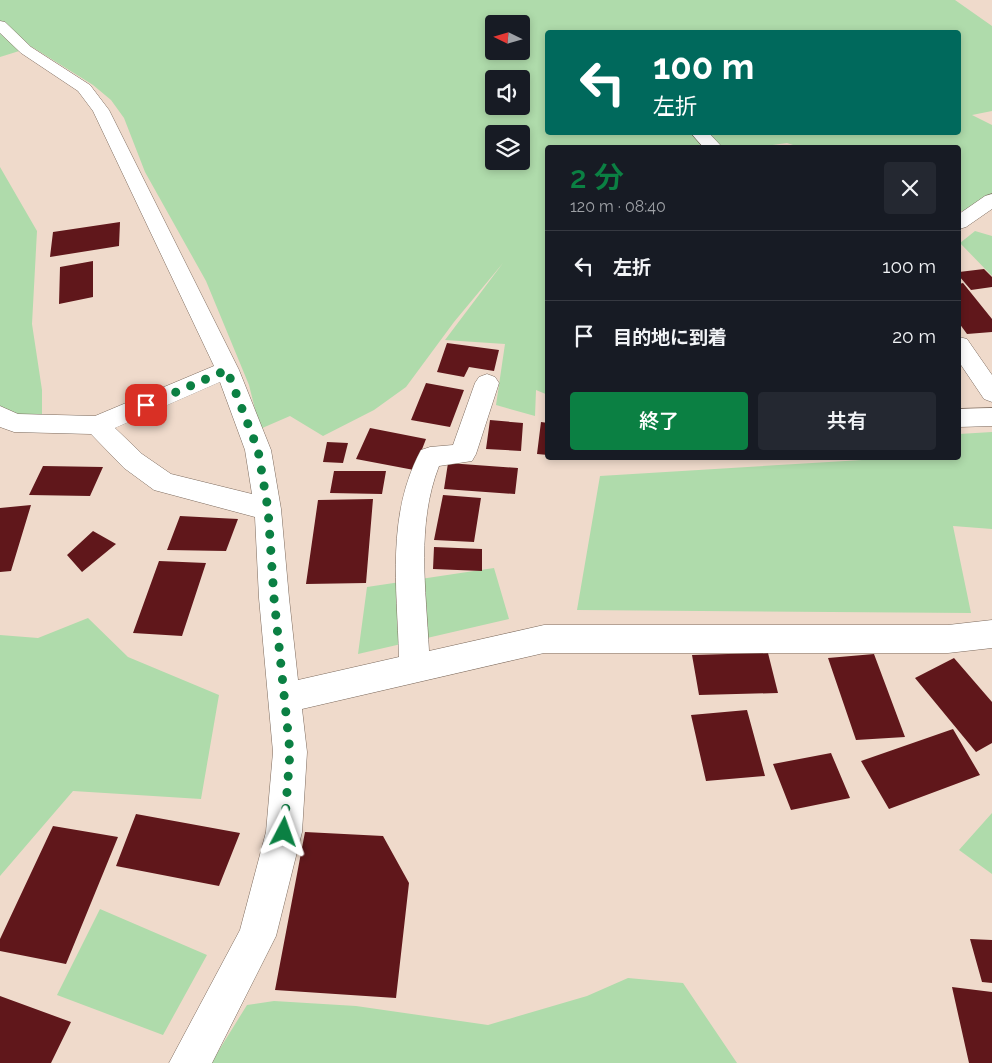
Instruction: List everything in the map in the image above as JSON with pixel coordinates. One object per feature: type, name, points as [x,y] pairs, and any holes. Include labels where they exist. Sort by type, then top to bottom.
[{"type":"street","points":[[0,25],[26,50],[84,88],[101,110],[227,370],[258,450],[268,509],[274,598],[290,752],[284,832],[258,936],[190,1063]]},
{"type":"street","points":[[701,135],[711,145]]},
{"type":"street","points":[[961,222],[992,200]]},
{"type":"street","points":[[974,356],[992,393]]},
{"type":"street","points":[[0,415],[14,423],[97,426],[227,370]]},
{"type":"street","points":[[415,669],[409,540],[418,486],[430,457],[463,454],[487,382]]},
{"type":"street","points":[[961,418],[992,417]]},
{"type":"street","points":[[97,426],[133,461],[163,483],[268,509]]},
{"type":"street","points":[[285,698],[544,640],[938,639],[992,634]]},
{"type":"green space","points":[[0,0],[955,0],[992,26],[992,111],[972,115],[992,125],[992,195],[973,214],[961,211],[961,145],[793,145],[787,143],[773,145],[545,145],[545,394],[536,390],[535,416],[496,405],[505,344],[445,340],[503,263],[454,322],[406,387],[374,410],[323,436],[290,416],[260,429],[249,385],[206,281],[145,172],[124,118],[111,100],[93,85],[32,47],[0,57]]},
{"type":"green space","points":[[0,167],[37,231],[32,324],[42,390],[42,415],[0,414]]},
{"type":"green space","points":[[975,231],[992,236],[992,276],[961,244]]},
{"type":"green space","points":[[992,432],[992,529],[953,526],[971,613],[577,610],[600,476],[862,460],[961,460],[961,434]]},
{"type":"green space","points":[[494,568],[509,619],[358,654],[367,587]]},
{"type":"green space","points":[[88,618],[128,657],[219,695],[201,799],[73,791],[0,876],[0,635],[38,638]]},
{"type":"green space","points":[[992,813],[992,874],[959,850]]},
{"type":"green space","points":[[100,909],[207,955],[163,1035],[57,995]]},
{"type":"green space","points":[[628,978],[683,983],[737,1063],[211,1063],[247,1005],[274,1001],[356,1006],[488,1025],[587,996]]},
{"type":"building","points":[[120,222],[119,246],[50,257],[53,232]]},
{"type":"building","points":[[93,261],[93,297],[59,304],[60,267]]},
{"type":"building","points":[[984,269],[992,277],[992,287],[971,290],[961,278],[961,272]]},
{"type":"building","points":[[963,283],[992,319],[992,332],[967,334],[961,326],[961,284]]},
{"type":"building","points":[[447,343],[499,350],[494,371],[469,367],[464,377],[437,372]]},
{"type":"building","points":[[426,383],[464,390],[450,427],[411,420]]},
{"type":"building","points":[[490,420],[523,423],[521,451],[486,449]]},
{"type":"building","points":[[541,422],[545,423],[545,455],[537,454]]},
{"type":"building","points":[[370,428],[426,439],[414,470],[356,459]]},
{"type":"building","points":[[327,442],[348,443],[343,463],[323,462]]},
{"type":"building","points":[[448,463],[518,468],[515,494],[444,489]]},
{"type":"building","points":[[43,466],[103,467],[90,496],[29,495]]},
{"type":"building","points":[[334,471],[386,471],[382,494],[330,493]]},
{"type":"building","points":[[443,495],[481,498],[474,542],[434,540]]},
{"type":"building","points":[[373,499],[366,583],[306,584],[318,500]]},
{"type":"building","points":[[31,505],[11,571],[0,572],[0,508]]},
{"type":"building","points":[[180,516],[238,519],[226,551],[167,550]]},
{"type":"building","points":[[93,531],[116,544],[82,572],[67,555]]},
{"type":"building","points":[[434,547],[482,549],[482,571],[433,569]]},
{"type":"building","points":[[159,561],[206,563],[182,636],[133,633]]},
{"type":"building","points":[[768,653],[778,693],[699,695],[692,655]]},
{"type":"building","points":[[874,654],[905,737],[856,740],[828,658]]},
{"type":"building","points":[[954,658],[992,702],[992,743],[976,752],[915,678]]},
{"type":"building","points":[[747,710],[765,776],[706,781],[691,715]]},
{"type":"building","points":[[953,729],[980,775],[889,809],[861,761]]},
{"type":"building","points":[[831,753],[850,798],[791,810],[773,764]]},
{"type":"building","points":[[136,814],[240,833],[219,886],[116,866]]},
{"type":"building","points":[[53,826],[118,837],[66,964],[0,951],[0,939]]},
{"type":"building","points":[[305,832],[383,836],[409,883],[396,998],[275,990]]},
{"type":"building","points":[[970,939],[992,940],[992,983],[982,982]]},
{"type":"building","points":[[952,987],[992,992],[992,1063],[969,1063]]},
{"type":"building","points":[[0,996],[71,1022],[51,1063],[0,1063]]},
{"type":"route","points":[[146,405],[227,370],[258,450],[268,509],[274,598],[290,752],[284,832]]}]
